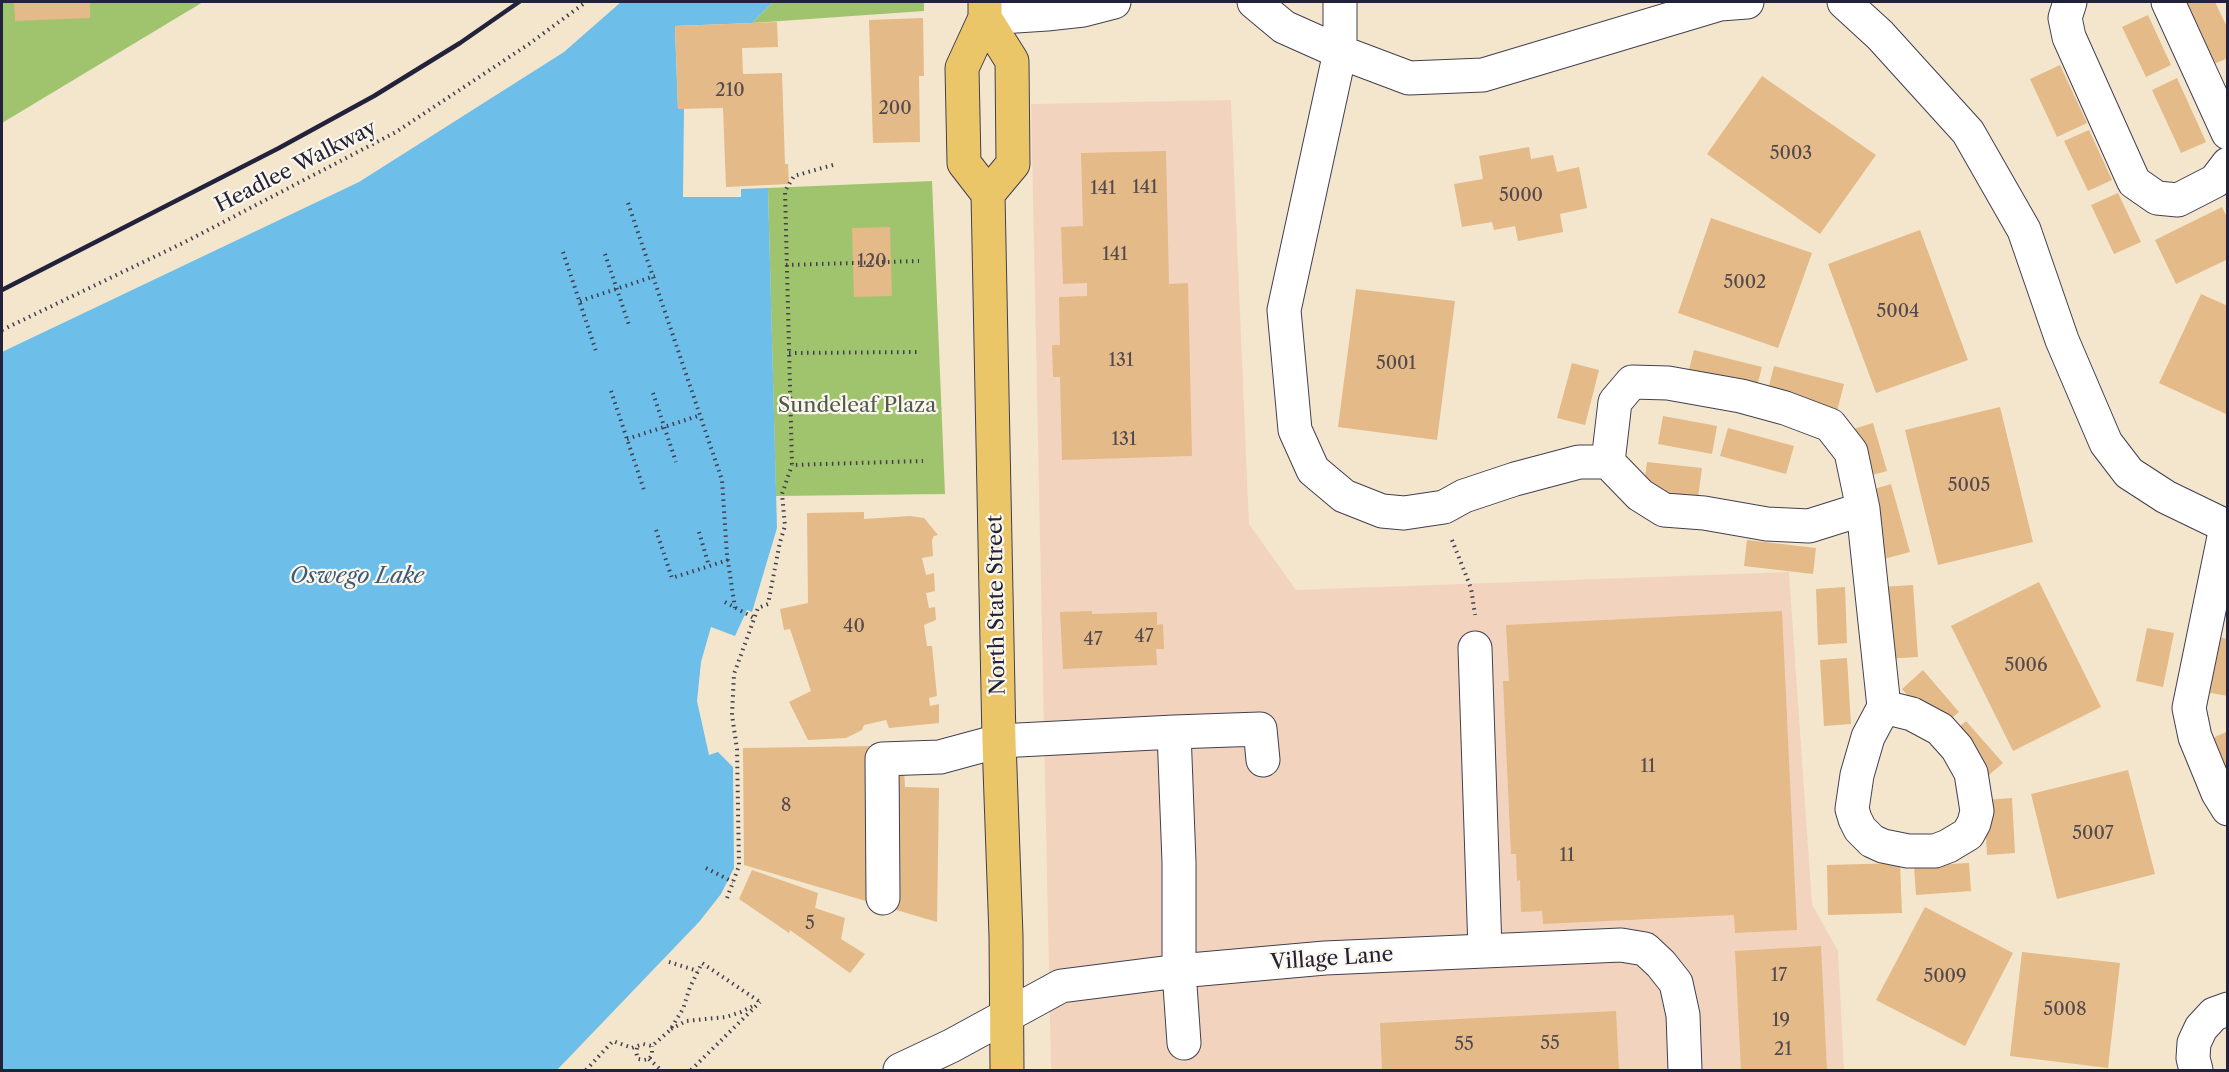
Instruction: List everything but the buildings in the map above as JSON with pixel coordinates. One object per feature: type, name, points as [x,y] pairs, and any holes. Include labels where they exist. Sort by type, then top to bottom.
[{"type":"main road","points":[[985,10],[1012,61],[1013,164],[988,194],[964,163],[962,68],[985,10]]},
{"type":"main road","name":"North State Street","points":[[988,194],[1007,1071]]},
{"type":"street","points":[[985,10],[1056,13],[1083,10],[1114,2]]},
{"type":"street","points":[[1254,2],[1284,27],[1340,52],[1409,78],[1483,75],[1720,4],[1747,2]]},
{"type":"street","points":[[1340,2],[1340,52],[1284,310],[1295,430],[1313,470],[1344,496],[1382,511],[1404,513],[1444,507],[1464,496],[1515,479],[1579,462],[1608,462],[1640,495],[1664,510],[1704,513],[1767,524],[1809,526],[1863,509]]},
{"type":"street","points":[[1843,2],[1880,35],[1968,132],[2024,230],[2062,340],[2106,442],[2129,473],[2166,496],[2227,527],[2189,708],[2195,737],[2218,794],[2228,809]]},
{"type":"street","points":[[2070,2],[2065,18],[2069,37],[2134,182],[2157,198],[2178,200],[2215,181],[2228,164]]},
{"type":"street","points":[[2168,2],[2228,133]]},
{"type":"street","points":[[1608,462],[1615,402],[1632,382],[1668,383],[1699,388],[1763,402],[1830,425],[1851,452],[1863,509],[1884,707],[1868,737],[1857,775],[1852,809],[1860,829],[1872,841],[1883,846],[1908,851],[1935,851],[1948,846],[1968,834],[1974,823],[1977,811],[1971,773],[1957,747],[1940,729],[1912,714],[1884,707]]},
{"type":"street","points":[[1475,648],[1485,950]]},
{"type":"street","points":[[883,898],[882,759],[940,757],[999,741],[1260,729],[1263,760]]},
{"type":"street","points":[[1174,732],[1179,862],[1179,971],[1184,1043]]},
{"type":"street","name":"Village Lane","points":[[900,1071],[1061,986],[1179,971],[1325,958],[1621,945],[1645,949],[1676,983],[1683,1015],[1685,1071]]},
{"type":"street","points":[[2196,1071],[2193,1058],[2194,1043],[2201,1028],[2214,1014],[2228,1009]]},
{"type":"path","name":"Headlee Walkway","points":[[2,330],[195,237],[396,132],[529,44],[586,2]]},
{"type":"path","points":[[727,898],[739,866],[737,749],[732,715],[734,674],[758,608],[768,604],[785,526],[782,494],[792,465],[785,191],[794,176],[833,165]]},
{"type":"path","points":[[628,203],[655,276],[722,480],[728,560],[735,608]]},
{"type":"path","points":[[563,252],[596,351]]},
{"type":"path","points":[[605,254],[629,325]]},
{"type":"path","points":[[786,265],[919,261]]},
{"type":"path","points":[[580,301],[655,276]]},
{"type":"path","points":[[789,353],[921,352]]},
{"type":"path","points":[[611,392],[644,490]]},
{"type":"path","points":[[653,393],[676,462]]},
{"type":"path","points":[[627,439],[701,415]]},
{"type":"path","points":[[792,465],[923,462]]},
{"type":"path","points":[[1444,507],[1453,546],[1471,588],[1476,611],[1475,648]]},
{"type":"path","points":[[656,530],[672,578],[728,560]]},
{"type":"path","points":[[699,532],[709,566]]},
{"type":"path","points":[[725,602],[754,618]]},
{"type":"path","points":[[706,868],[733,882]]},
{"type":"path","points":[[669,962],[698,971]]},
{"type":"path","points":[[670,1030],[683,1009],[702,963],[760,1002]]},
{"type":"path","points":[[650,1059],[652,1046],[670,1030],[686,1021],[726,1017],[760,1002]]},
{"type":"path","points":[[691,1071],[760,1002]]},
{"type":"path","points":[[586,1071],[613,1041],[632,1048],[643,1044],[652,1046]]},
{"type":"path","points":[[637,1048],[638,1059],[650,1059],[661,1071]]},
{"type":"shaded area","points":[[1231,100],[1249,524],[1296,590],[1789,572],[1812,904],[1838,951],[1844,1070],[1051,1070],[1031,104]]},
{"type":"green space","points":[[2,2],[203,2],[2,123]]},
{"type":"green space","points":[[773,2],[924,2],[924,11],[752,23]]},
{"type":"green space","name":"Sundeleaf Plaza","points":[[932,181],[945,494],[776,496],[768,188]]},
{"type":"water","name":"Oswego Lake","points":[[621,2],[773,2],[752,23],[675,26],[678,109],[684,109],[683,197],[741,197],[741,189],[768,188],[777,528],[752,612],[747,610],[735,636],[711,627],[701,662],[697,701],[709,755],[718,752],[733,767],[734,868],[721,894],[699,922],[557,1070],[2,1070],[2,352],[359,182],[564,52]]},
{"type":"railway","points":[[2,290],[279,148],[374,96],[460,43],[519,2]]}]
